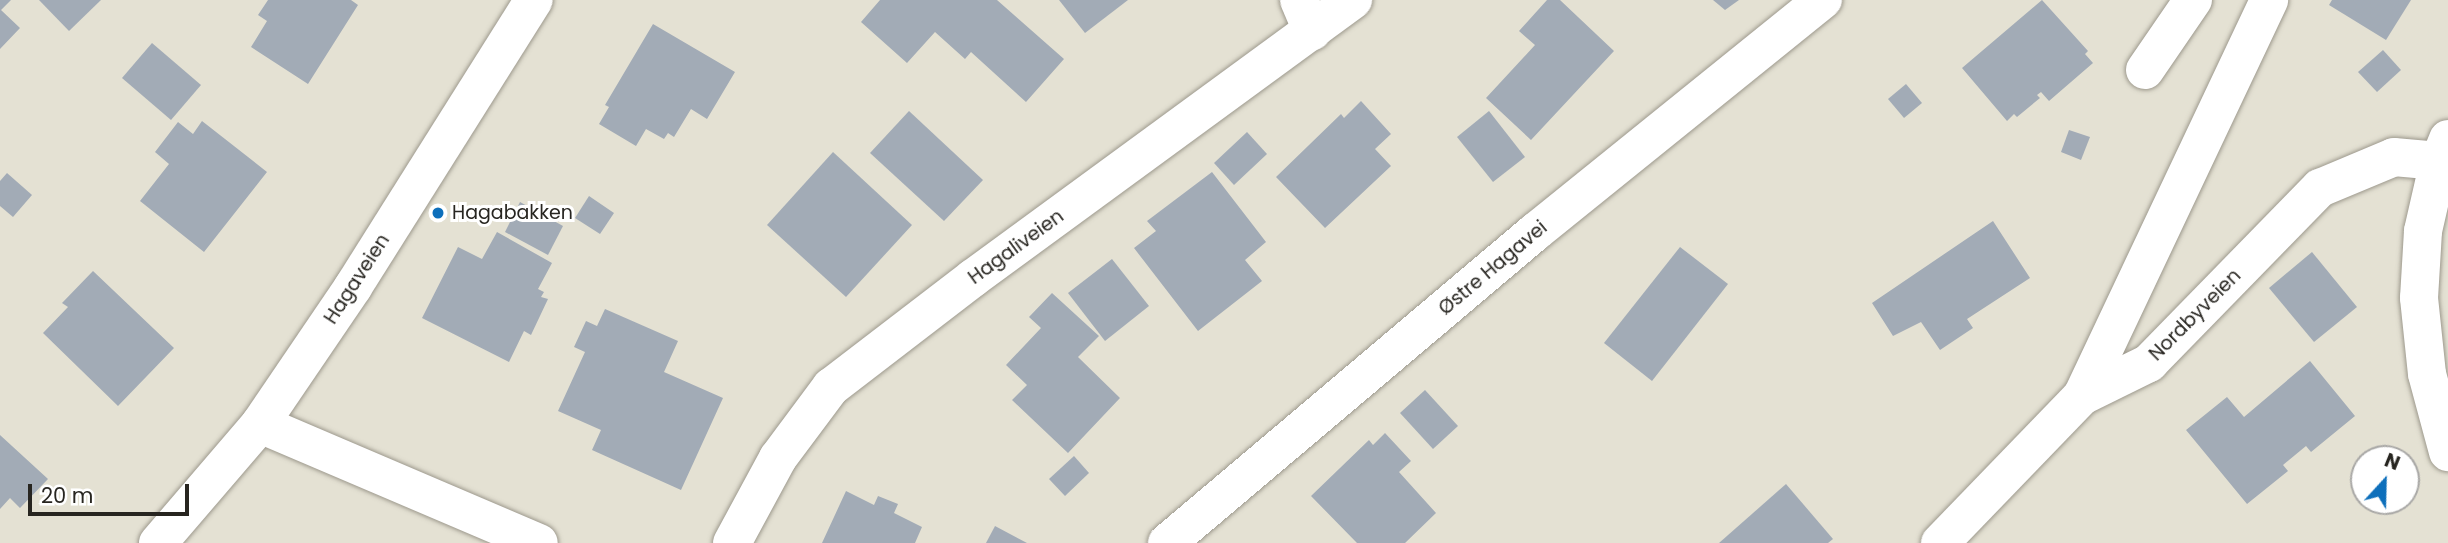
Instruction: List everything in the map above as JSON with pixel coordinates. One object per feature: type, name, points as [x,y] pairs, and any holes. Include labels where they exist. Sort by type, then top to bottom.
[{"type":"street","name":"Hagaveien","points":[[158,543],[260,424],[353,287],[534,0]]},
{"type":"street","name":"Hagaliveien","points":[[732,543],[778,458],[831,387],[1306,16],[1353,0]]},
{"type":"street","name":"Østre Hagavei","points":[[1167,543],[1535,232],[1823,0]]},
{"type":"street","points":[[2145,70],[2193,0]]},
{"type":"street","points":[[2082,396],[2269,0]]},
{"type":"street","name":"Nordbyveien","points":[[1940,543],[2082,396],[2149,363],[2320,188],[2394,157],[2444,150],[2423,231],[2418,298],[2427,374],[2448,452]]},
{"type":"street","points":[[260,424],[539,543]]},
{"type":"building","points":[[0,0],[11,0],[1,10],[20,28],[0,49]]},
{"type":"building","points":[[39,0],[101,0],[69,31]]},
{"type":"building","points":[[268,0],[351,0],[358,5],[308,84],[251,47],[267,21],[258,15]]},
{"type":"building","points":[[880,0],[997,0],[1064,59],[1026,102],[971,52],[965,59],[935,32],[907,63],[861,22]]},
{"type":"building","points":[[1059,0],[1128,0],[1085,33]]},
{"type":"building","points":[[1547,0],[1560,0],[1614,51],[1531,140],[1486,98],[1535,45],[1519,31]]},
{"type":"building","points":[[1713,0],[1739,0],[1725,10]]},
{"type":"building","points":[[2042,0],[2088,51],[2085,54],[2093,63],[2049,101],[2041,92],[2037,95],[2040,98],[2017,117],[2014,114],[2007,121],[1962,68]]},
{"type":"building","points":[[2332,0],[2411,0],[2386,40],[2329,5]]},
{"type":"building","points":[[653,24],[735,72],[707,119],[691,109],[674,137],[668,133],[664,139],[646,129],[636,146],[599,124],[609,107],[605,105]]},
{"type":"building","points":[[152,43],[201,85],[171,120],[122,78]]},
{"type":"building","points":[[2383,50],[2401,70],[2377,92],[2358,72]]},
{"type":"building","points":[[1906,84],[1922,103],[1904,118],[1888,99]]},
{"type":"building","points":[[1361,101],[1391,134],[1375,149],[1391,166],[1325,228],[1276,177],[1341,114],[1344,118]]},
{"type":"building","points":[[909,111],[983,180],[944,221],[870,153]]},
{"type":"building","points":[[1489,111],[1525,157],[1493,182],[1457,137]]},
{"type":"building","points":[[202,121],[267,172],[204,252],[140,201],[169,164],[155,152],[178,122],[193,134]]},
{"type":"building","points":[[2069,130],[2090,137],[2081,160],[2061,152]]},
{"type":"building","points":[[1247,132],[1267,154],[1234,185],[1214,163]]},
{"type":"building","points":[[833,152],[912,225],[846,297],[767,225]]},
{"type":"building","points":[[1212,172],[1266,242],[1245,260],[1262,281],[1198,331],[1134,248],[1156,231],[1147,221]]},
{"type":"building","points":[[7,173],[32,195],[13,217],[0,206],[0,181]]},
{"type":"building","points":[[589,196],[614,213],[600,234],[575,218]]},
{"type":"building","points":[[520,202],[563,226],[548,255],[505,232]]},
{"type":"building","points":[[1993,221],[2030,278],[1967,319],[1973,328],[1940,350],[1921,322],[1893,336],[1872,303]]},
{"type":"building","points":[[497,232],[552,263],[538,289],[544,292],[541,297],[548,299],[531,335],[524,331],[509,362],[422,318],[458,247],[482,259]]},
{"type":"building","points":[[1680,247],[1728,284],[1652,381],[1604,343]]},
{"type":"building","points":[[2312,252],[2357,307],[2314,342],[2269,288]]},
{"type":"building","points":[[1112,259],[1149,306],[1105,341],[1068,293]]},
{"type":"building","points":[[93,271],[174,348],[118,406],[43,333],[68,307],[62,303]]},
{"type":"building","points":[[1052,293],[1099,336],[1078,357],[1120,398],[1068,453],[1012,400],[1027,385],[1006,365],[1041,328],[1029,317]]},
{"type":"building","points":[[605,309],[678,341],[664,372],[723,398],[681,490],[592,450],[601,430],[558,411],[585,352],[574,347],[586,321],[597,326]]},
{"type":"building","points":[[2310,361],[2355,416],[2311,452],[2306,446],[2283,465],[2288,471],[2247,504],[2186,430],[2227,397],[2244,417]]},
{"type":"building","points":[[1425,390],[1458,426],[1433,449],[1400,413]]},
{"type":"building","points":[[1385,433],[1411,461],[1399,472],[1436,513],[1405,543],[1357,543],[1311,496],[1369,440],[1373,445]]},
{"type":"building","points":[[0,435],[48,479],[20,508],[10,498],[0,509]]},
{"type":"building","points":[[1074,456],[1089,473],[1065,496],[1049,479]]},
{"type":"building","points":[[1786,484],[1833,539],[1828,543],[1719,543]]},
{"type":"building","points":[[846,491],[874,505],[878,496],[898,504],[894,513],[922,527],[915,543],[822,543]]},
{"type":"building","points":[[995,526],[1027,543],[986,543]]},
{"type":"place","name":"Hagabakken","points":[[438,213]]}]
